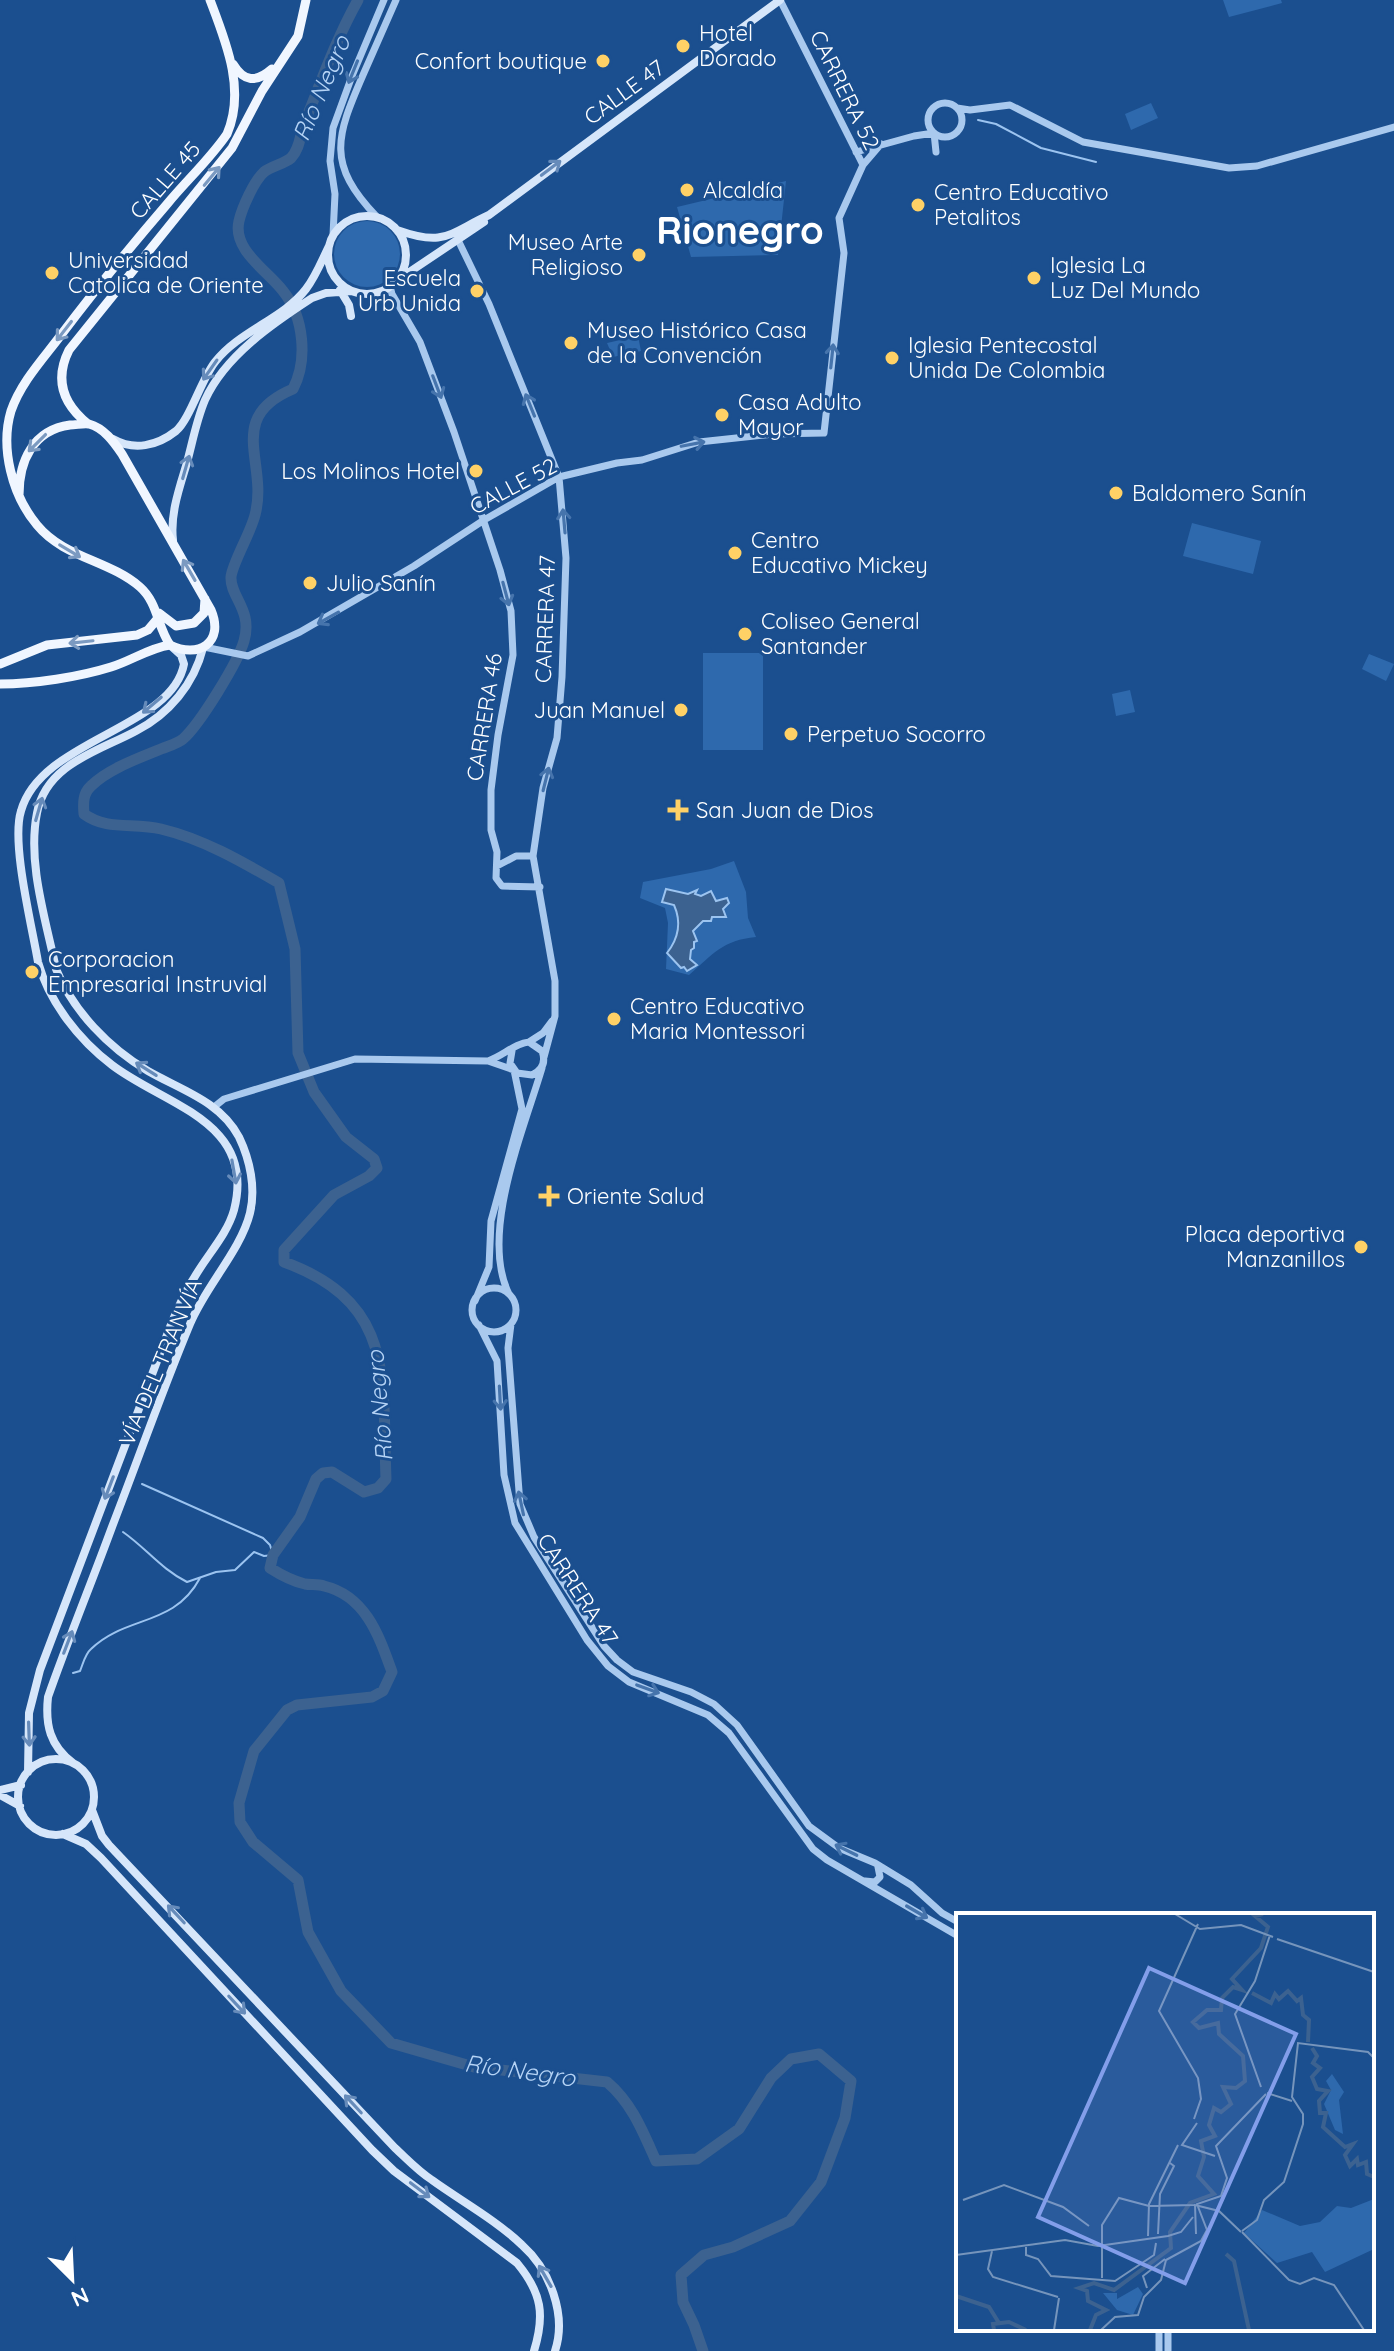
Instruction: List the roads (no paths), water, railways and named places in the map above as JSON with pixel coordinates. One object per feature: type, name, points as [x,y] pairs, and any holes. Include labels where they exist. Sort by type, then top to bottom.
[{"type":"main road","name":"CALLE 45","points":[[158,614],[151,599],[130,579],[69,551],[36,524],[9,470],[7,428],[11,409],[25,381],[223,139],[233,116],[234,87],[231,61],[210,0]]},
{"type":"main road","name":"CALLE 45","points":[[88,424],[69,405],[61,382],[61,370],[69,350],[220,165],[298,36],[306,0]]},
{"type":"main road","name":"CALLE 47","points":[[448,237],[489,215],[780,0]]},
{"type":"main road","points":[[231,61],[240,74],[250,80],[265,75],[282,60]]},
{"type":"main road","name":"CALLE 47","points":[[393,284],[482,224],[489,215]]},
{"type":"main road","points":[[299,302],[333,235],[352,219],[377,217],[397,230],[418,237],[458,240]]},
{"type":"main road","points":[[19,495],[22,467],[35,442],[55,429],[88,424],[134,447],[152,443],[178,429],[186,419],[204,378],[217,359],[299,302],[340,291],[372,294],[393,284],[402,273],[406,250],[397,230]]},
{"type":"main road","points":[[329,246],[330,268],[349,305],[351,316]]},
{"type":"main road","points":[[330,268],[335,278],[352,291]]},
{"type":"main road","points":[[173,543],[177,496],[204,402],[224,369],[271,323]]},
{"type":"main road","points":[[0,684],[22,684],[111,667],[158,647],[170,645],[180,650],[207,645],[214,616],[109,436]]},
{"type":"main road","points":[[158,614],[170,623],[189,626],[204,613],[205,598]]},
{"type":"main road","points":[[158,614],[170,645]]},
{"type":"main road","points":[[0,664],[47,645],[137,635],[155,624],[158,614]]},
{"type":"main road","name":"VÍA DEL TRANVÍA","points":[[28,1772],[32,1692],[180,1304],[226,1230],[235,1207],[235,1170],[228,1150],[211,1125],[145,1087],[101,1056],[67,1019],[41,973],[18,830],[23,806],[49,769],[136,718],[172,687],[180,677],[184,664],[181,655],[170,645]]},
{"type":"main road","name":"VÍA DEL TRANVÍA","points":[[73,1763],[61,1754],[50,1734],[47,1723],[48,1697],[195,1312],[243,1232],[252,1206],[251,1174],[244,1149],[230,1123],[214,1107],[146,1070],[124,1054],[95,1028],[70,997],[56,969],[39,886],[34,843],[37,808],[54,779],[75,761],[137,731],[168,708],[189,682],[207,645]]},
{"type":"main road","points":[[191,1111],[214,1107],[211,1125]]},
{"type":"main road","points":[[180,1304],[182,1311],[172,1342],[179,1341],[189,1314],[195,1312]]},
{"type":"main road","points":[[0,1792],[20,1806],[31,1825],[52,1835],[63,1834],[81,1826],[92,1810],[92,1783],[84,1771],[73,1763],[45,1761],[28,1772],[21,1785],[20,1806]]},
{"type":"main road","points":[[0,1792],[21,1785]]},
{"type":"main road","points":[[92,1810],[109,1845],[395,2148],[428,2177],[522,2244],[537,2261],[553,2290],[559,2318],[555,2351]]},
{"type":"main road","points":[[63,1834],[86,1844],[101,1858],[394,2171],[517,2263],[526,2275],[540,2307],[541,2327],[534,2351]]},
{"type":"street","points":[[333,235],[335,194],[330,161],[333,128],[384,0]]},
{"type":"street","points":[[377,217],[361,200],[344,171],[340,139],[349,109],[396,0]]},
{"type":"street","name":"CARRERA 52","points":[[780,0],[863,165],[839,218],[844,253],[824,433]]},
{"type":"street","points":[[914,136],[928,123],[929,114],[938,104],[985,108],[1000,104],[1020,108],[1072,138],[1091,145],[1229,168],[1257,166],[1394,127]]},
{"type":"street","points":[[957,108],[961,124]]},
{"type":"street","points":[[856,152],[914,136],[954,134],[961,124],[985,108]]},
{"type":"street","points":[[928,123],[938,135]]},
{"type":"street","points":[[863,165],[881,144]]},
{"type":"street","name":"CARRERA 47","points":[[458,240],[489,304],[559,477],[566,558],[562,677],[557,738],[543,788],[533,856],[555,981],[555,1016],[544,1057]]},
{"type":"street","name":"CARRERA 46","points":[[393,284],[392,294],[420,342],[484,520],[504,584],[513,630],[513,655],[491,790],[491,830],[497,845],[496,878],[502,886],[540,887]]},
{"type":"street","name":"CALLE 52","points":[[207,645],[248,656],[339,612],[484,520],[559,477],[642,460],[699,442],[774,434],[824,433]]},
{"type":"street","points":[[497,866],[516,856],[533,856]]},
{"type":"street","points":[[488,1061],[543,1033],[555,1016]]},
{"type":"street","points":[[512,1051],[510,1063],[522,1109],[491,1221],[489,1267],[475,1301],[474,1316],[479,1325],[488,1331],[498,1331],[511,1324],[516,1308],[502,1276],[499,1220],[544,1057],[539,1047],[529,1042]]},
{"type":"street","points":[[214,1107],[224,1099],[290,1080],[328,1065],[370,1058],[488,1061],[528,1076],[542,1068]]},
{"type":"street","points":[[475,1301],[481,1293],[490,1289],[500,1289],[509,1294]]},
{"type":"street","name":"CARRERA 47","points":[[511,1324],[508,1348],[520,1504],[534,1537],[593,1632],[617,1660],[633,1672],[691,1692],[714,1704],[737,1725],[809,1826],[839,1848],[875,1863],[911,1885],[942,1913],[956,1921]]},
{"type":"street","name":"CARRERA 47","points":[[479,1325],[497,1361],[506,1493],[515,1523],[587,1640],[608,1666],[629,1682],[708,1715],[729,1733],[813,1849],[956,1935]]},
{"type":"street","points":[[863,1880],[875,1882],[880,1877],[875,1863]]},
{"type":"waterway","name":"Río Negro","points":[[358,0],[329,61],[296,150],[291,158],[260,176],[239,221],[238,232],[246,251],[290,301],[302,339],[301,365],[293,389],[272,401],[260,414],[254,428],[258,496],[255,515],[231,577],[246,621],[244,641],[227,677],[183,739],[124,764],[98,780],[85,795],[84,814],[102,823],[151,827],[177,833],[236,859],[279,883],[295,949],[298,1053],[314,1092],[346,1137],[374,1159],[377,1168],[369,1176],[334,1195],[284,1250],[284,1262],[320,1279],[347,1299],[364,1322],[376,1348],[382,1377],[386,1479],[378,1488],[364,1492],[332,1472],[323,1473],[316,1479],[300,1517],[273,1555],[270,1568],[296,1581],[324,1586],[351,1599],[369,1619],[392,1672],[383,1691],[372,1697],[297,1705],[287,1710],[254,1751],[239,1803],[240,1822],[253,1842],[298,1880],[308,1932],[341,1991],[391,2043],[474,2067],[607,2082],[630,2109],[656,2161],[697,2159],[739,2129],[771,2078],[791,2059],[819,2054],[851,2081],[845,2118],[821,2182],[790,2221],[733,2247],[704,2255],[681,2275],[683,2302],[703,2351]]},
{"type":"waterway","points":[[978,120],[996,124],[1041,148],[1096,162]]},
{"type":"waterway","points":[[123,1532],[169,1571],[187,1582],[216,1572],[235,1570],[254,1552],[273,1555],[270,1545],[263,1538],[142,1484]]},
{"type":"waterway","points":[[73,1673],[80,1671],[89,1651],[105,1638],[177,1605],[200,1578]]},
{"type":"place","name":"Hotel Dorado","points":[[683,46]]},
{"type":"place","name":"Confort boutique","points":[[603,61]]},
{"type":"place","name":"Alcaldía","points":[[687,190]]},
{"type":"place","name":"Centro Educativo Petalitos","points":[[918,205]]},
{"type":"place","name":"Museo Arte Religioso","points":[[639,255]]},
{"type":"place","name":"Universidad Catolica de Oriente","points":[[52,273]]},
{"type":"place","name":"Iglesia La Luz Del Mundo","points":[[1034,278]]},
{"type":"place","name":"Escuela Urb Unida","points":[[477,291]]},
{"type":"place","name":"Museo Histórico Casa de la Convención","points":[[571,343]]},
{"type":"place","name":"Iglesia Pentecostal Unida De Colombia","points":[[892,358]]},
{"type":"place","name":"Casa Adulto Mayor","points":[[722,415]]},
{"type":"place","name":"Los Molinos Hotel","points":[[476,471]]},
{"type":"place","name":"Baldomero Sanín","points":[[1116,493]]},
{"type":"place","name":"Centro Educativo Mickey","points":[[735,553]]},
{"type":"place","name":"Julio Sanín","points":[[310,583]]},
{"type":"place","name":"Coliseo General Santander","points":[[745,634]]},
{"type":"place","name":"Juan Manuel","points":[[681,710]]},
{"type":"place","name":"Perpetuo Socorro","points":[[791,734]]},
{"type":"place","name":"San Juan de Dios","points":[[678,810]]},
{"type":"place","name":"Corporacion Empresarial Instruvial","points":[[32,972]]},
{"type":"place","name":"Centro Educativo Maria Montessori","points":[[614,1019]]},
{"type":"place","name":"Oriente Salud","points":[[549,1196]]},
{"type":"place","name":"Placa deportiva Manzanillos","points":[[1361,1247]]},
{"type":"district","name":"Rionegro","points":[[740,230]]}]
